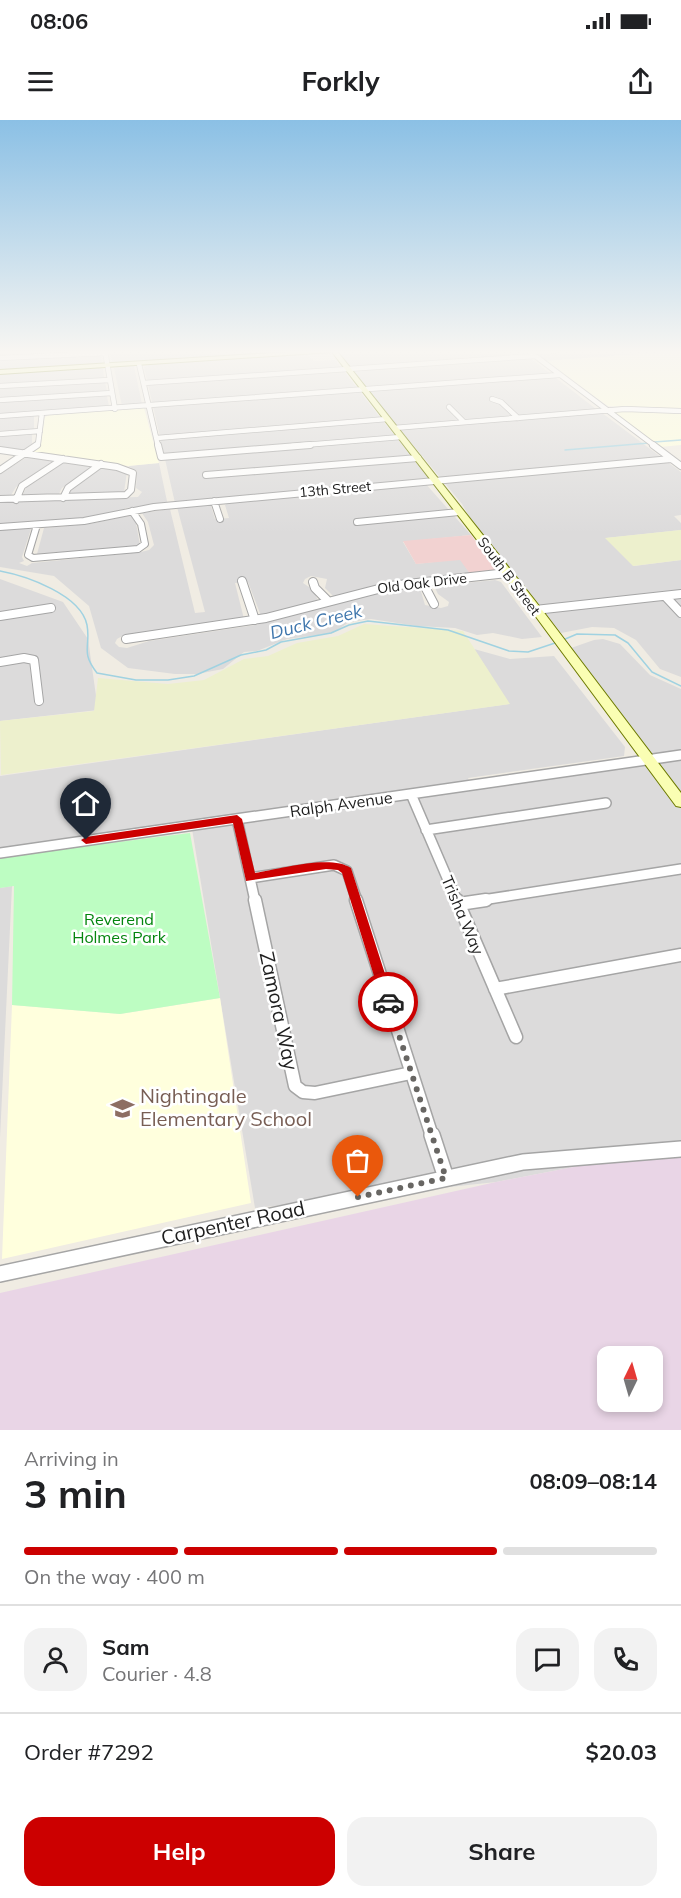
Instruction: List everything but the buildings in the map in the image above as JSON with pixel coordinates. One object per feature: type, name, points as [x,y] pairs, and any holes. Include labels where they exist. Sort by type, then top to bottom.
[{"type":"street","points":[[0,416],[58,412]]},
{"type":"street","points":[[152,412],[161,457],[401,437]]},
{"type":"street","name":"South B Street","points":[[382,412],[681,803]]},
{"type":"street","points":[[454,412],[464,422]]},
{"type":"street","points":[[512,412],[518,418]]},
{"type":"street","points":[[394,428],[592,412]]},
{"type":"street","points":[[608,412],[681,466]]},
{"type":"street","points":[[0,470],[38,444],[42,413]]},
{"type":"street","points":[[157,438],[387,419]]},
{"type":"street","points":[[0,434],[40,431]]},
{"type":"street","points":[[0,450],[101,464],[132,471],[131,490],[128,495],[0,499]]},
{"type":"street","points":[[205,468],[207,478],[418,458]]},
{"type":"street","points":[[15,500],[22,486],[63,459]]},
{"type":"street","name":"13th Street","points":[[0,527],[84,521],[132,511],[214,501],[671,459]]},
{"type":"street","points":[[63,498],[68,488],[101,464]]},
{"type":"street","points":[[214,501],[220,519]]},
{"type":"street","points":[[37,525],[28,555],[33,558],[138,549],[145,544],[141,524],[132,511]]},
{"type":"street","points":[[357,522],[459,512]]},
{"type":"street","name":"Old Oak Drive","points":[[126,639],[255,620],[327,600],[390,586],[507,573]]},
{"type":"street","points":[[242,581],[255,620]]},
{"type":"street","points":[[313,582],[315,588],[327,600]]},
{"type":"street","points":[[423,583],[434,604]]},
{"type":"street","points":[[535,610],[681,594]]},
{"type":"street","points":[[665,596],[681,613]]},
{"type":"street","points":[[0,616],[51,608]]},
{"type":"street","points":[[0,662],[30,658],[34,660],[39,701]]},
{"type":"street","name":"Ralph Avenue","points":[[0,852],[681,755]]},
{"type":"street","name":"Trisha Way","points":[[411,794],[516,1037]]},
{"type":"street","points":[[426,830],[606,803]]},
{"type":"street","name":"Zamora Way","points":[[237,819],[295,1086],[303,1092],[315,1094],[411,1073]]},
{"type":"street","points":[[250,878],[333,865],[345,869],[446,1178]]},
{"type":"street","points":[[459,904],[681,869]]},
{"type":"street","points":[[495,989],[681,955]]},
{"type":"street","name":"Carpenter Road","points":[[0,1274],[523,1162],[646,1154],[681,1149]]},
{"type":"shaded area","points":[[0,412],[29,412],[0,414]]},
{"type":"shaded area","points":[[145,412],[159,463],[128,466],[33,453],[41,445],[45,417],[49,415]]},
{"type":"shaded area","points":[[154,412],[376,412],[428,478],[175,503]]},
{"type":"shaded area","points":[[386,412],[562,412],[398,427]]},
{"type":"shaded area","points":[[612,412],[681,414],[681,445],[660,447]]},
{"type":"shaded area","points":[[602,413],[681,472],[681,515],[674,516],[681,523],[681,530],[606,538],[634,566],[681,560],[681,677],[660,669],[636,640],[614,628],[592,627],[561,633],[462,504],[400,429]]},
{"type":"shaded area","points":[[34,416],[34,429],[0,432],[0,418]]},
{"type":"shaded area","points":[[32,433],[32,444],[23,451],[0,448],[0,436]]},
{"type":"shaded area","points":[[27,457],[55,461],[16,487],[10,497],[0,497],[0,474]]},
{"type":"shaded area","points":[[64,462],[93,466],[62,488],[58,496],[22,496],[27,486]]},
{"type":"shaded area","points":[[159,463],[168,506],[125,508],[124,511],[81,520],[0,524],[0,501],[138,497],[142,492],[136,488],[137,471],[128,466]]},
{"type":"shaded area","points":[[101,468],[127,472],[124,492],[68,495],[73,487]]},
{"type":"shaded area","points":[[425,483],[471,535],[403,542],[416,564],[460,559],[472,576],[373,587],[333,596],[325,588],[327,579],[311,576],[303,583],[312,589],[318,600],[261,616],[248,582],[235,583],[244,619],[187,629],[124,635],[115,643],[119,647],[127,648],[149,641],[255,625],[354,598],[404,589],[420,588],[425,605],[441,608],[448,606],[449,602],[438,594],[434,586],[495,580],[501,582],[542,637],[522,639],[493,633],[477,635],[455,628],[417,626],[371,619],[349,622],[333,633],[287,639],[257,651],[244,652],[223,669],[197,674],[175,674],[128,668],[101,648],[89,606],[54,576],[0,567],[0,529],[31,529],[22,557],[24,561],[19,563],[27,566],[32,563],[149,550],[154,545],[148,522],[142,513],[170,509],[195,613],[205,612],[177,507],[206,504],[211,506],[215,519],[229,518],[225,505],[229,502]]},
{"type":"shaded area","points":[[131,516],[136,523],[140,545],[37,554],[44,528],[89,524]]},
{"type":"shaded area","points":[[681,530],[681,560],[633,566],[605,538]]},
{"type":"shaded area","points":[[471,535],[498,571],[471,575],[460,560],[416,564],[403,541]]},
{"type":"shaded area","points":[[0,579],[63,602],[88,639],[98,710],[0,721]]},
{"type":"shaded area","points":[[364,624],[463,631],[510,704],[1,775],[0,721],[94,711],[98,678],[168,684],[204,680],[244,659],[268,656],[297,643],[338,636]]},
{"type":"shaded area","points":[[603,639],[620,644],[650,675],[681,689],[681,1146],[496,1182],[255,1208],[191,823],[0,855],[0,776],[509,704],[474,649],[510,659],[554,656],[625,747],[624,756],[468,778],[470,783],[656,762],[571,648]]},
{"type":"shaded area","points":[[12,886],[0,1138],[0,888]]},
{"type":"shaded area","name":"Nightingale Elementary School","points":[[220,998],[251,1203],[2,1259],[12,1005],[120,1014]]},
{"type":"shaded area","points":[[681,1146],[681,1430],[0,1430],[0,1293],[496,1182]]},
{"type":"green space","name":"Reverend Holmes Park","points":[[190,833],[220,998],[120,1014],[12,1005],[14,886],[0,888],[0,857]]},
{"type":"waterway","points":[[654,442],[681,440]]},
{"type":"waterway","points":[[565,450],[649,443]]},
{"type":"waterway","name":"Duck Creek","points":[[0,571],[38,582],[64,596],[83,614],[88,632],[87,654],[97,673],[136,680],[168,680],[194,676],[241,655],[266,650],[281,642],[331,633],[349,625],[368,621],[448,630],[509,651],[528,652],[558,642]]},
{"type":"waterway","name":"Duck Creek","points":[[563,640],[577,634],[615,635],[628,643],[652,672],[681,686]]},
{"type":"way so far","points":[[358,1197],[446,1178],[388,1002]]},
{"type":"place","name":"Nightingale Elementary School","points":[[122,1108]]},
{"type":"route","points":[[86,840],[237,819],[250,878],[326,865],[341,866],[347,871],[351,890],[388,1002]]}]
